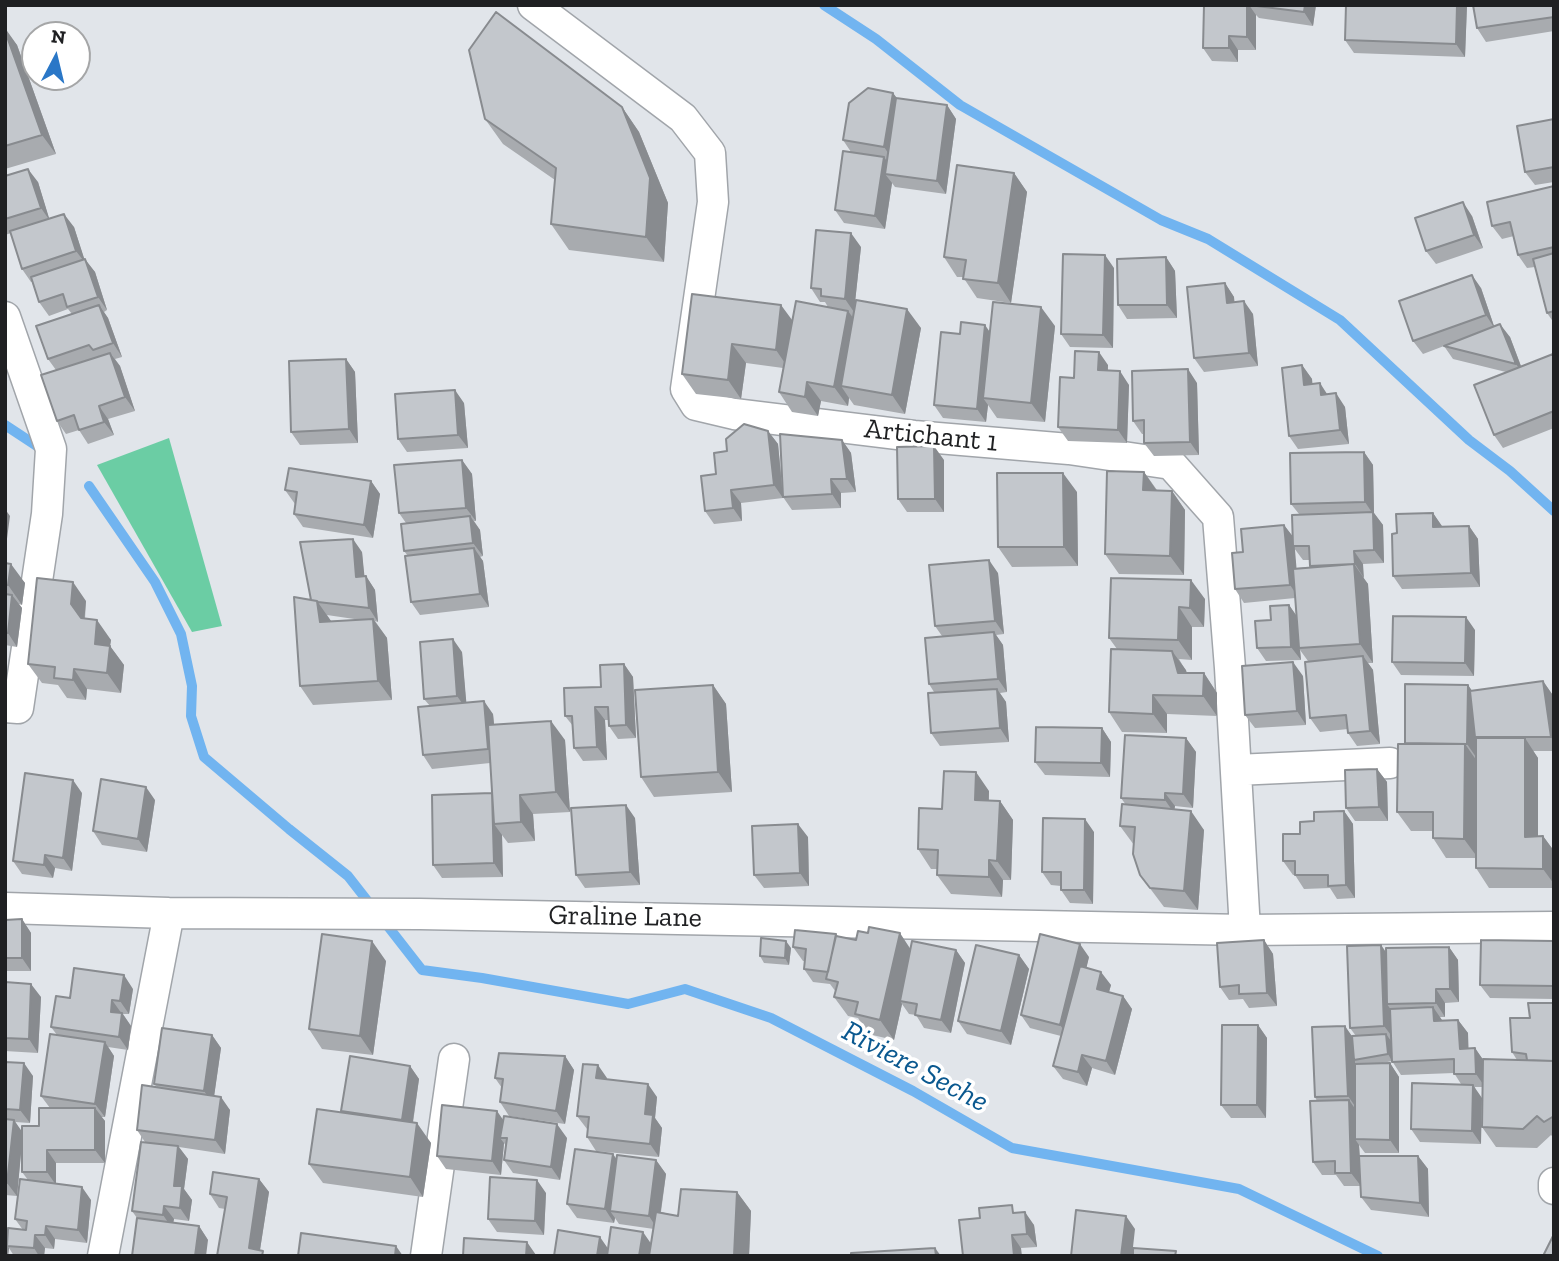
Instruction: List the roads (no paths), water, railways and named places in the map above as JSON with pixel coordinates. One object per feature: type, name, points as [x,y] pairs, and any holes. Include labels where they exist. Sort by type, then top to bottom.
[{"type":"street","name":"Artichant 1","points":[[533,5],[683,118],[710,153],[713,202],[686,389],[695,405],[762,418],[914,436],[1069,449],[1171,464],[1217,517],[1230,668],[1245,930]]},
{"type":"street","points":[[5,317],[51,450],[47,514],[18,708],[5,707]]},
{"type":"street","points":[[1236,770],[1390,764]]},
{"type":"street","name":"Graline Lane","points":[[5,908],[1245,930],[1554,928]]},
{"type":"street","points":[[103,1256],[169,913]]},
{"type":"street","points":[[426,1256],[454,1059]]},
{"type":"street","points":[[1554,1182],[1554,1189]]},
{"type":"waterway","points":[[824,5],[876,39],[960,105],[1161,220],[1208,239],[1340,320],[1469,440],[1510,471],[1554,511]]},
{"type":"waterway","points":[[5,425],[43,450]]},
{"type":"waterway","points":[[89,486],[155,582],[181,634],[192,686],[191,716],[204,757],[348,876],[373,908]]},
{"type":"waterway","name":"Riviere Seche","points":[[383,920],[422,970],[628,1004],[685,989],[771,1018],[913,1091],[1012,1148],[1239,1189],[1378,1256]]}]
